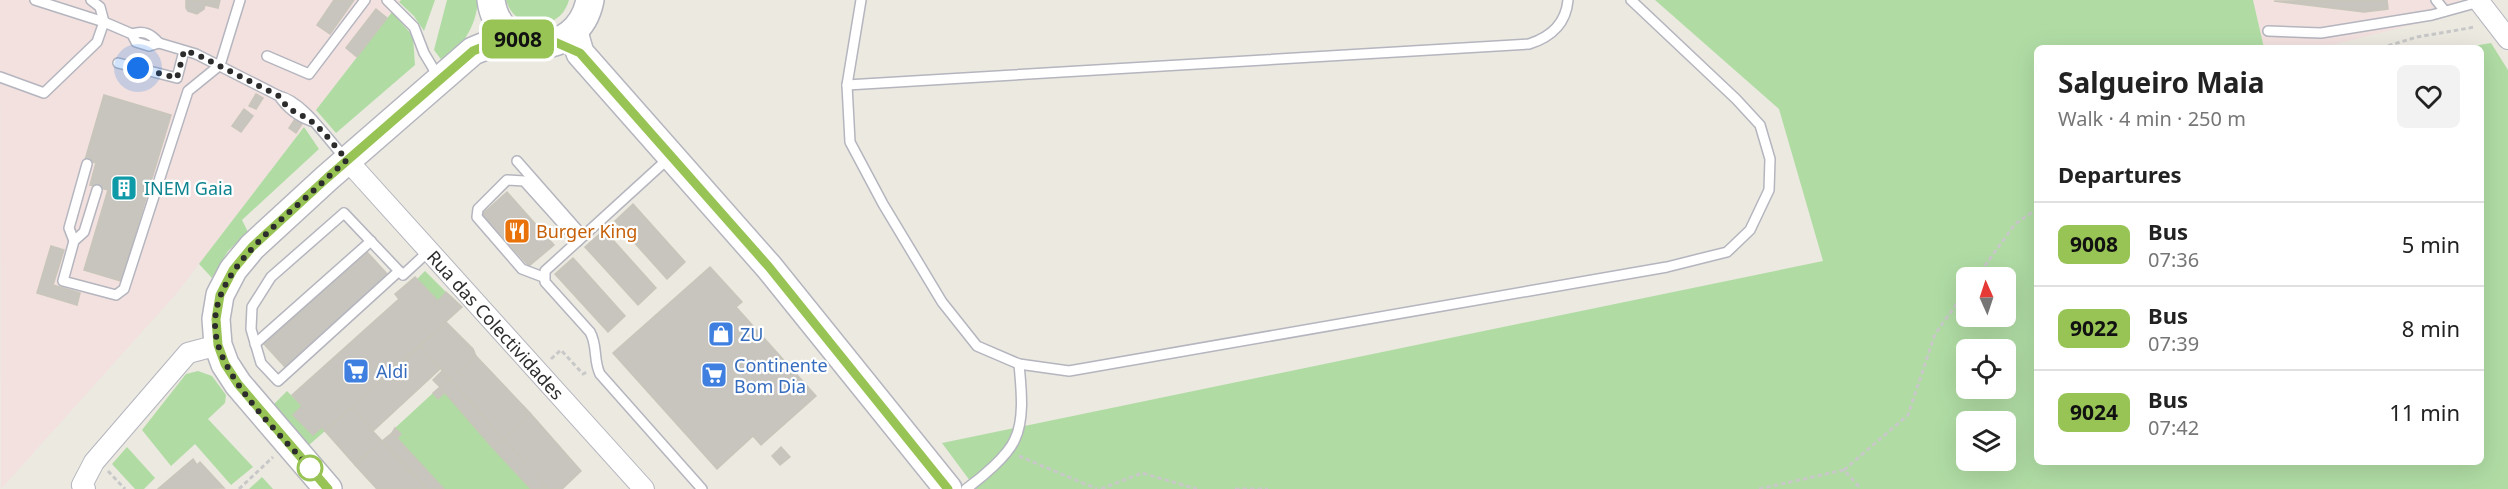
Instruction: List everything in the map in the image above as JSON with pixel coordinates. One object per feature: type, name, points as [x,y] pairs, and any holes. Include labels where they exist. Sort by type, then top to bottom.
[{"type":"main road","points":[[570,43],[588,12],[590,0]]},
{"type":"main road","points":[[473,51],[485,29],[492,3]]},
{"type":"main road","points":[[492,3],[496,18],[512,35],[532,44],[570,43],[769,267],[948,489]]},
{"type":"main road","points":[[328,489],[238,384],[225,364],[218,345],[216,319],[220,295],[233,270],[252,247],[347,160],[473,51],[512,35]]},
{"type":"street","points":[[2479,1],[2502,31]]},
{"type":"street","name":"Rua das Colectividades","points":[[347,160],[644,489]]},
{"type":"street","points":[[85,489],[82,485],[97,459],[188,353],[218,345]]},
{"type":"lane","points":[[35,0],[104,22],[132,34],[140,32],[152,35],[159,43],[220,65],[279,96],[284,104],[300,117],[311,121],[347,160]]},
{"type":"lane","points":[[0,77],[44,93],[97,42],[104,22],[100,7],[91,0]]},
{"type":"lane","points":[[97,190],[84,232],[74,241],[63,281],[116,295],[124,289],[188,91],[220,65],[240,0]]},
{"type":"lane","points":[[267,56],[309,74],[365,0]]},
{"type":"lane","points":[[387,0],[414,27],[424,53],[440,80]]},
{"type":"lane","points":[[861,0],[847,85],[850,141],[883,204],[942,302],[977,346],[1019,364],[1069,371],[1667,267],[1726,252],[1750,230],[1769,190],[1770,159],[1760,125],[1736,99],[1631,0]]},
{"type":"lane","points":[[847,85],[1529,44],[1552,33],[1561,22],[1568,0]]},
{"type":"lane","points":[[2436,0],[2445,11]]},
{"type":"lane","points":[[2268,31],[2321,33],[2432,15],[2479,1]]},
{"type":"lane","points":[[118,63],[177,78],[184,51]]},
{"type":"lane","points":[[671,156],[545,271],[543,277],[590,332],[595,341],[595,365],[600,374],[702,489]]},
{"type":"lane","points":[[517,161],[580,238]]},
{"type":"lane","points":[[74,241],[69,228],[87,164]]},
{"type":"lane","points":[[543,277],[522,269],[477,217],[478,208],[507,180],[524,181],[580,238]]},
{"type":"lane","points":[[399,271],[278,381],[261,363],[251,330],[252,307],[272,276],[344,213],[404,275],[430,250]]},
{"type":"lane","points":[[255,344],[370,241]]},
{"type":"lane","points":[[966,489],[988,473],[1015,439],[1022,399],[1019,364]]},
{"type":"path","points":[[2390,45],[2416,37],[2502,31]]},
{"type":"path","points":[[1984,267],[2015,224],[2034,211]]},
{"type":"path","points":[[1759,489],[1844,470],[1908,416],[1935,334],[1956,305]]},
{"type":"path","points":[[561,350],[583,374]]},
{"type":"path","points":[[239,489],[287,443]]},
{"type":"path","points":[[1006,451],[1099,489],[1142,473],[1197,489]]},
{"type":"path","points":[[97,459],[125,489]]},
{"type":"path","points":[[1844,470],[1861,489]]},
{"type":"path","points":[[1235,489],[1268,489]]},
{"type":"shaded area","points":[[0,0],[401,0],[177,293],[1,489]]},
{"type":"shaded area","points":[[2253,0],[2460,0],[2468,11],[2332,45],[2263,45]]},
{"type":"green space","points":[[401,0],[435,0],[424,31],[414,16],[399,2]]},
{"type":"green space","points":[[447,0],[478,0],[477,10],[467,35],[457,49],[443,62],[434,50]]},
{"type":"green space","points":[[506,0],[569,0],[564,11],[557,18],[538,24],[528,23],[518,18],[511,11]]},
{"type":"green space","points":[[1655,0],[2253,0],[2263,45],[2034,45],[2034,465],[2484,465],[2484,45],[2479,45],[2491,43],[2508,70],[2508,489],[976,489],[942,443],[1823,261],[1779,109]]},
{"type":"green space","points":[[392,12],[413,36],[415,65],[336,133],[316,110]]},
{"type":"green space","points":[[304,127],[319,149],[242,220],[248,232],[228,251],[212,278],[199,264]]},
{"type":"green space","points":[[425,271],[446,292],[438,301],[417,279]]},
{"type":"green space","points":[[198,371],[212,376],[226,395],[225,403],[208,419],[253,467],[231,485],[195,444],[171,466],[142,430],[186,374]]},
{"type":"green space","points":[[287,391],[302,406],[294,415],[313,435],[322,427],[325,431],[309,445],[274,404]]},
{"type":"green space","points":[[445,392],[531,489],[444,489],[397,438],[395,428],[433,393],[438,398]]},
{"type":"green space","points":[[127,447],[155,478],[144,489],[135,489],[112,464]]},
{"type":"green space","points":[[262,477],[273,489],[249,489]]},
{"type":"building","points":[[186,0],[220,0],[218,8],[205,5],[204,9],[197,14],[188,11]]},
{"type":"building","points":[[334,0],[354,0],[330,34],[317,25]]},
{"type":"building","points":[[2387,0],[2388,9],[2364,12],[2274,1]]},
{"type":"building","points":[[376,9],[387,18],[357,57],[346,48]]},
{"type":"building","points":[[256,94],[263,98],[256,109],[249,106]]},
{"type":"building","name":"INEM Gaia","points":[[104,95],[171,115],[121,281],[84,270],[108,190],[90,185],[96,163],[85,160]]},
{"type":"building","points":[[244,109],[253,116],[241,132],[232,126]]},
{"type":"building","points":[[295,119],[302,124],[296,133],[289,128]]},
{"type":"building","name":"Burger King","points":[[507,192],[554,245],[529,266],[510,245],[507,248],[479,217]]},
{"type":"building","points":[[633,204],[685,262],[667,279],[615,221]]},
{"type":"building","points":[[604,230],[656,288],[638,305],[585,247]]},
{"type":"building","points":[[51,246],[64,250],[53,285],[80,293],[77,305],[37,293]]},
{"type":"building","points":[[367,252],[388,275],[285,367],[264,344]]},
{"type":"building","points":[[573,258],[625,316],[608,332],[555,274]]},
{"type":"building","name":"Continente Bom Dia","points":[[710,267],[742,302],[736,307],[816,396],[761,445],[753,436],[717,469],[613,353]]},
{"type":"building","name":"Aldi","points":[[415,277],[438,301],[446,292],[462,307],[325,431],[322,427],[313,435],[293,415],[302,406],[292,395],[399,299],[395,294]]},
{"type":"building","points":[[446,322],[473,349],[476,356],[450,379],[420,346]]},
{"type":"building","points":[[420,346],[440,369],[373,431],[351,408]]},
{"type":"building","points":[[476,356],[530,413],[503,439],[450,379]]},
{"type":"building","points":[[442,371],[450,379],[440,387],[433,380]]},
{"type":"building","points":[[450,379],[503,439],[492,447],[440,387]]},
{"type":"building","points":[[440,387],[445,392],[438,399],[433,393]]},
{"type":"building","points":[[351,408],[382,441],[355,465],[325,431]]},
{"type":"building","points":[[530,413],[581,471],[562,489],[548,489],[503,439]]},
{"type":"building","points":[[395,428],[401,434],[397,438],[392,433]]},
{"type":"building","points":[[392,433],[444,489],[427,489],[382,441]]},
{"type":"building","points":[[503,439],[548,489],[531,489],[492,447]]},
{"type":"building","points":[[382,441],[427,489],[377,489],[355,465]]},
{"type":"building","points":[[781,447],[790,457],[780,465],[772,456]]},
{"type":"building","points":[[193,459],[197,465],[200,462],[224,488],[158,489]]},
{"type":"bus line","name":"9008","points":[[328,489],[238,384],[225,364],[218,345],[216,319],[220,295],[233,270],[252,247],[327,178],[473,51],[512,35],[532,44],[555,42],[580,53],[769,267],[948,489]]},
{"type":"place","name":"INEM Gaia","points":[[124,188]]},
{"type":"place","name":"Burger King","points":[[517,231]]},
{"type":"place","name":"ZU","points":[[721,334]]},
{"type":"place","name":"Aldi","points":[[356,371]]},
{"type":"place","name":"Continente Bom Dia","points":[[714,375]]},
{"type":"route","points":[[138,68],[177,78],[184,51],[196,54],[279,96],[284,104],[300,117],[311,121],[347,160],[252,247],[233,270],[220,295],[216,319],[218,345],[225,364],[238,384],[310,468]]}]
